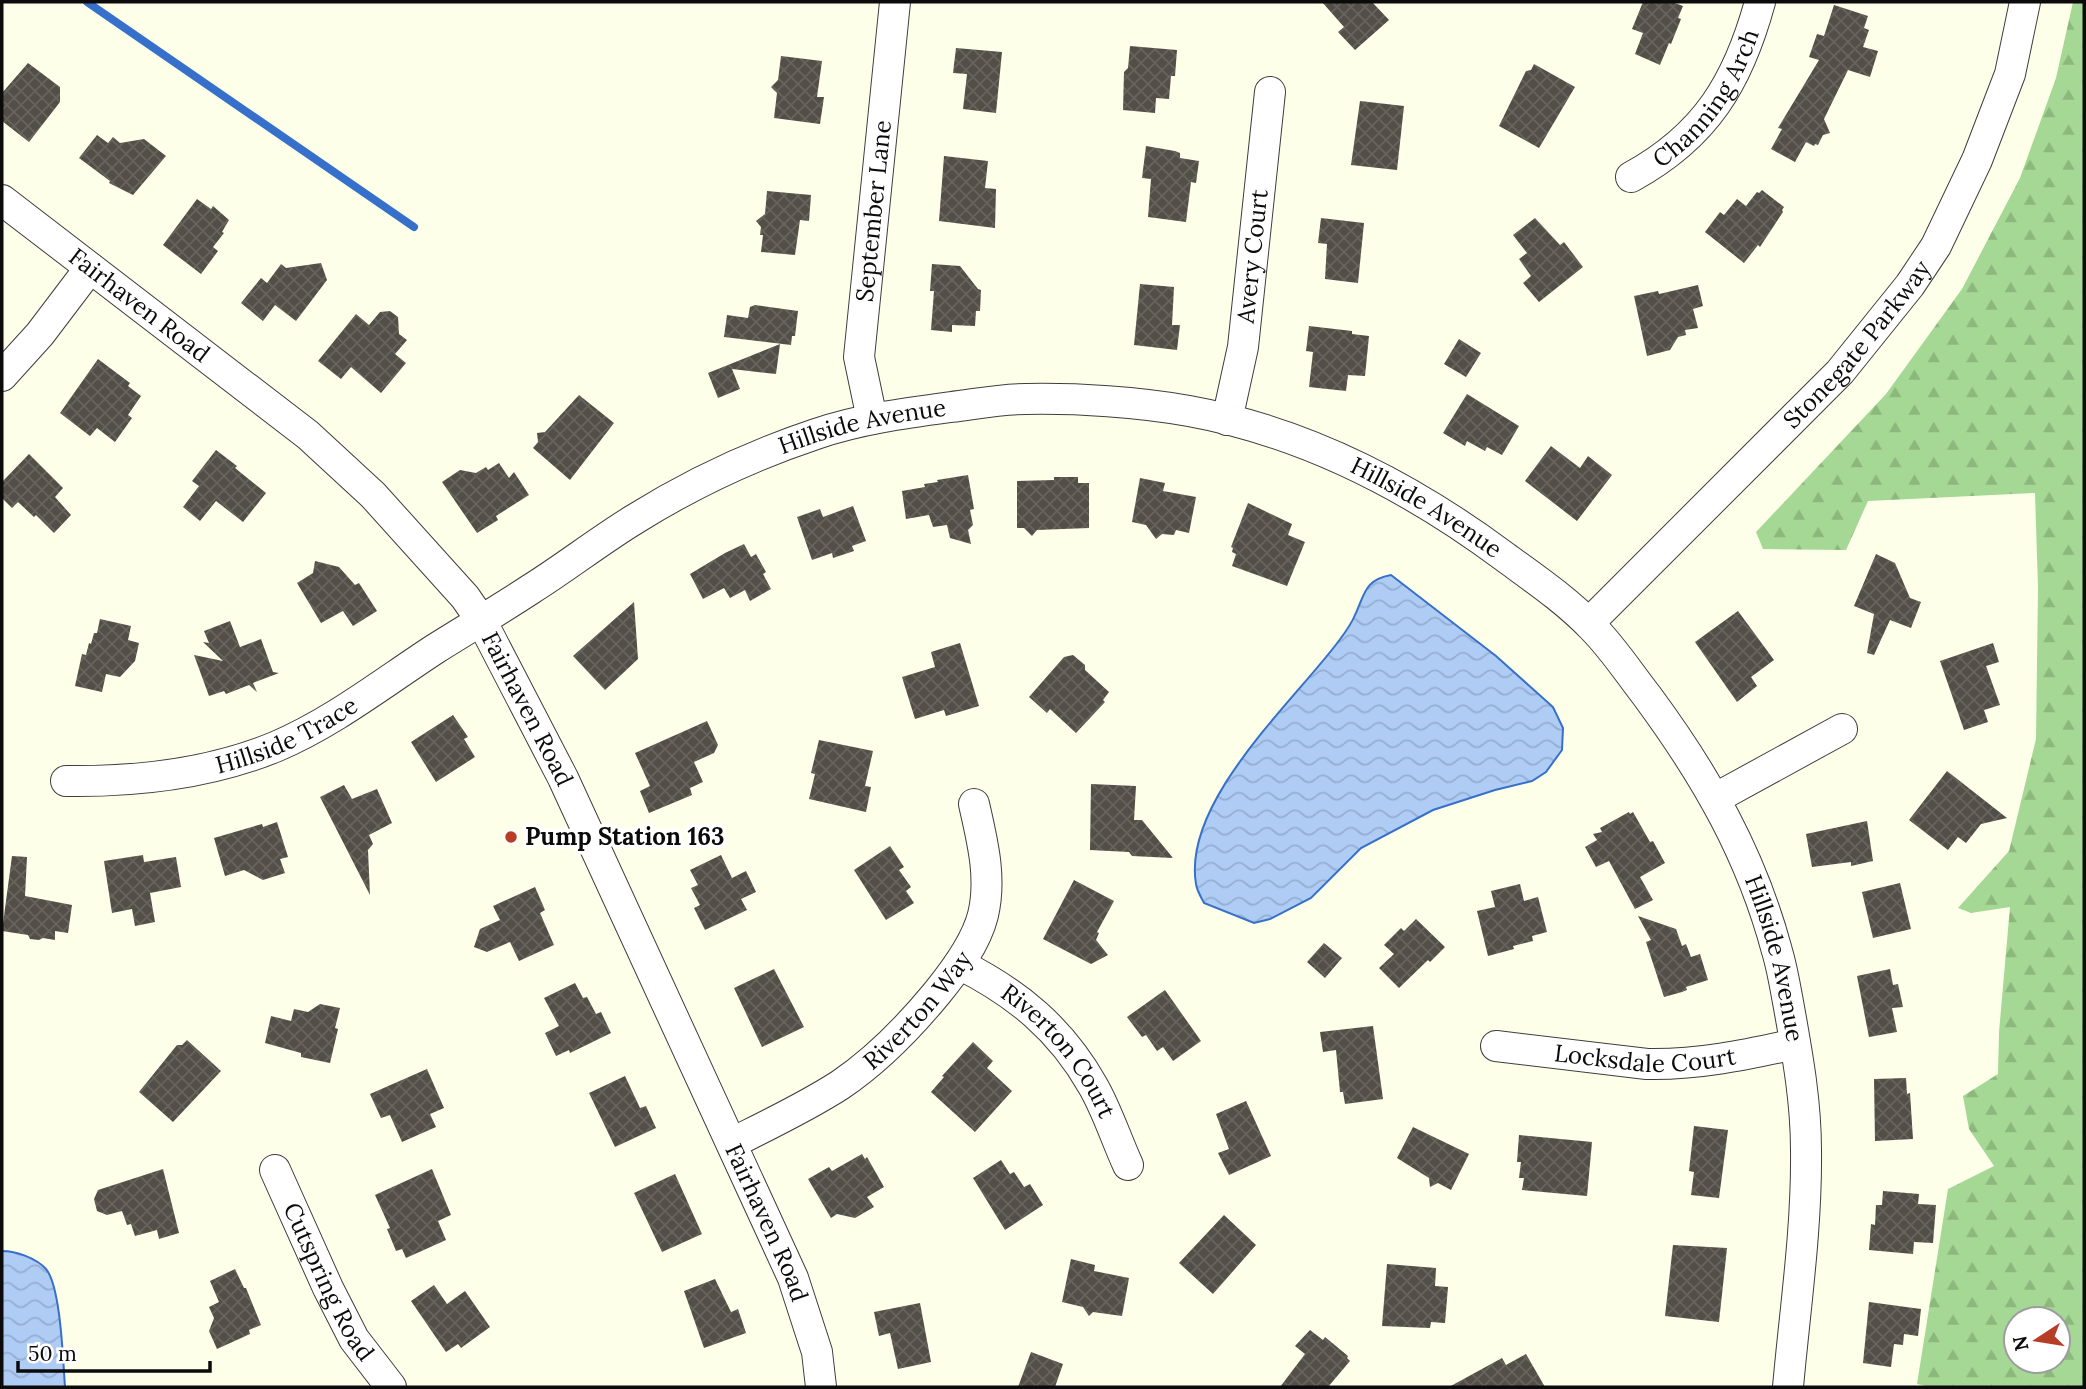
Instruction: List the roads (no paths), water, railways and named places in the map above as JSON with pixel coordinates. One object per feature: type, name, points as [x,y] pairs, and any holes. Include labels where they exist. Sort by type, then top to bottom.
[{"type":"street","name":"September Lane","points":[[872,419],[859,358],[895,2]]},
{"type":"street","name":"Channing Arch","points":[[1631,177],[1666,156],[1698,128],[1717,105],[1731,81],[1760,2]]},
{"type":"street","name":"Stonegate Parkway","points":[[1588,623],[1840,372],[1910,285],[1936,246],[1977,159],[2010,74],[2025,2]]},
{"type":"street","name":"Avery Court","points":[[1227,420],[1243,347],[1270,92]]},
{"type":"street","name":"Fairhaven Road","points":[[2,200],[308,435],[373,495],[465,597],[481,620],[563,778],[793,1278],[817,1352],[821,1387]]},
{"type":"street","points":[[2,376],[40,334],[90,268]]},
{"type":"street","name":"Hillside Avenue","points":[[481,620],[633,520],[749,459],[818,433],[872,419],[1021,398],[1149,406],[1189,411],[1227,420],[1319,450],[1385,479],[1450,517],[1549,589],[1588,623],[1611,648],[1680,741],[1716,798],[1744,855],[1777,948],[1802,1088],[1806,1150],[1802,1232],[1788,1387]]},
{"type":"street","name":"Hillside Trace","points":[[66,781],[143,779],[184,773],[224,764],[280,745],[330,719],[481,620]]},
{"type":"street","points":[[1716,798],[1842,729]]},
{"type":"street","name":"Riverton Way","points":[[732,1143],[811,1102],[865,1066],[911,1024],[959,964],[979,928],[985,901],[985,861],[974,804]]},
{"type":"street","name":"Riverton Court","points":[[959,964],[1007,991],[1060,1037],[1095,1088],[1128,1165]]},
{"type":"street","name":"Locksdale Court","points":[[1496,1046],[1670,1065],[1734,1057],[1795,1044]]},
{"type":"street","name":"Cutspring Road","points":[[275,1170],[354,1339],[391,1387]]},
{"type":"water","points":[[1391,575],[1496,656],[1553,707],[1563,728],[1562,750],[1546,772],[1532,781],[1433,810],[1361,848],[1311,898],[1270,919],[1254,923],[1204,903],[1196,884],[1196,853],[1206,820],[1223,787],[1270,723],[1343,636],[1370,584]]},
{"type":"water","points":[[2,1251],[31,1258],[46,1269],[51,1278],[60,1325],[65,1387],[2,1387]]},
{"type":"waterway","points":[[87,2],[414,227]]},
{"type":"place","name":"Pump Station 163","points":[[511,837]]}]
